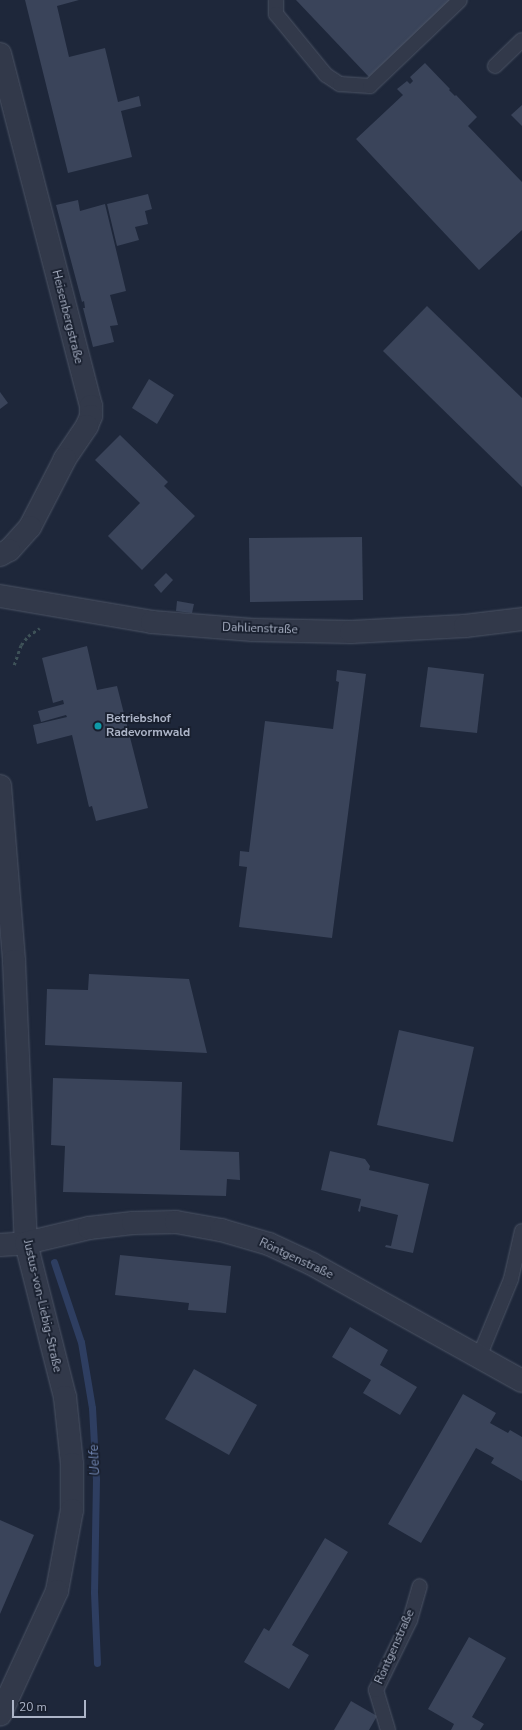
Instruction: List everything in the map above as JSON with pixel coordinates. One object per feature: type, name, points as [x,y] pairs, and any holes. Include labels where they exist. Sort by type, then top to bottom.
[{"type":"street","name":"Heisenbergstraße","points":[[0,54],[91,406],[91,416],[87,426],[65,459],[30,527],[9,550],[0,555]]},
{"type":"street","name":"Dahlienstraße","points":[[0,596],[152,622],[253,630],[358,631],[465,626],[522,619]]},
{"type":"street","name":"Justus-von-Liebig-Straße","points":[[0,786],[7,961],[26,1243],[65,1397],[72,1464],[72,1510],[57,1591],[0,1715]]},
{"type":"street","name":"Röntgenstraße","points":[[0,1245],[26,1243],[89,1228],[132,1223],[176,1222],[221,1230],[269,1244],[312,1264],[522,1381]]},
{"type":"lane","points":[[276,0],[276,14],[326,75],[340,84],[370,86],[460,0]]},
{"type":"lane","points":[[495,66],[522,40]]},
{"type":"lane","points":[[479,1357],[516,1280],[522,1231]]},
{"type":"lane","name":"Röntgenstraße","points":[[388,1730],[376,1690],[410,1620],[420,1586]]},
{"type":"path","points":[[14,665],[21,645],[35,629],[41,627]]},
{"type":"building","points":[[25,0],[79,0],[57,6],[69,57],[105,48],[118,102],[139,96],[141,106],[121,111],[132,157],[68,173]]},
{"type":"building","points":[[296,0],[451,0],[369,77]]},
{"type":"building","points":[[425,63],[450,89],[449,90],[455,96],[456,95],[477,117],[468,126],[522,182],[522,230],[479,270],[356,139],[403,95],[397,89],[407,81],[410,84],[413,81],[410,77]]},
{"type":"building","points":[[522,105],[522,126],[511,115]]},
{"type":"building","points":[[148,194],[152,209],[145,211],[148,224],[135,227],[139,240],[117,246],[107,204]]},
{"type":"building","points":[[78,200],[80,211],[105,204],[126,291],[110,295],[118,325],[110,326],[114,342],[93,347],[83,308],[85,308],[84,301],[82,302],[56,205]]},
{"type":"building","points":[[427,306],[522,398],[522,487],[383,351]]},
{"type":"building","points":[[149,379],[174,395],[157,424],[132,408]]},
{"type":"building","points":[[0,392],[8,403],[0,409]]},
{"type":"building","points":[[120,435],[168,482],[164,486],[195,516],[142,570],[108,536],[140,503],[95,460]]},
{"type":"building","points":[[362,537],[363,600],[250,602],[249,538]]},
{"type":"building","points":[[166,573],[173,580],[161,593],[154,585]]},
{"type":"building","points":[[177,601],[194,604],[192,613],[176,611]]},
{"type":"building","name":"Betriebshof Radevormwald","points":[[87,646],[97,690],[117,686],[148,808],[96,821],[92,806],[89,807],[72,735],[37,744],[33,725],[67,717],[66,715],[41,722],[38,711],[64,704],[63,700],[53,703],[42,658]]},
{"type":"building","points":[[428,667],[484,674],[477,733],[420,727]]},
{"type":"building","points":[[337,670],[366,674],[332,938],[239,927],[247,867],[239,866],[240,851],[249,852],[265,721],[333,729],[339,682],[336,681]]},
{"type":"building","points":[[89,974],[189,979],[207,1053],[45,1045],[47,989],[88,990]]},
{"type":"building","points":[[399,1030],[474,1047],[453,1142],[377,1125]]},
{"type":"building","points":[[53,1078],[182,1082],[180,1150],[239,1152],[240,1180],[227,1179],[226,1196],[63,1192],[65,1146],[51,1145]]},
{"type":"building","points":[[330,1151],[365,1159],[370,1166],[369,1170],[429,1184],[413,1253],[385,1247],[386,1245],[391,1246],[398,1215],[361,1206],[360,1212],[358,1211],[361,1199],[321,1190]]},
{"type":"building","points":[[120,1255],[231,1266],[226,1313],[188,1310],[189,1303],[115,1295]]},
{"type":"building","points":[[350,1327],[388,1350],[380,1365],[417,1387],[400,1415],[363,1393],[371,1380],[332,1357]]},
{"type":"building","points":[[194,1369],[257,1405],[229,1455],[165,1419]]},
{"type":"building","points":[[463,1394],[496,1413],[490,1423],[508,1433],[510,1430],[522,1437],[522,1481],[491,1463],[494,1458],[476,1448],[421,1543],[388,1524]]},
{"type":"building","points":[[0,1520],[34,1535],[0,1614]]},
{"type":"building","points":[[325,1538],[348,1552],[292,1645],[309,1655],[289,1689],[244,1662],[264,1628],[269,1631]]},
{"type":"building","points":[[469,1637],[506,1658],[472,1717],[484,1724],[480,1730],[451,1730],[454,1724],[428,1709]]},
{"type":"building","points":[[351,1701],[377,1716],[369,1730],[334,1730]]},
{"type":"waterway","name":"Uelfe","points":[[54,1262],[81,1342],[92,1408],[96,1479],[94,1592],[97,1663]]},
{"type":"place","name":"Betriebshof Radevormwald","points":[[98,726]]}]
